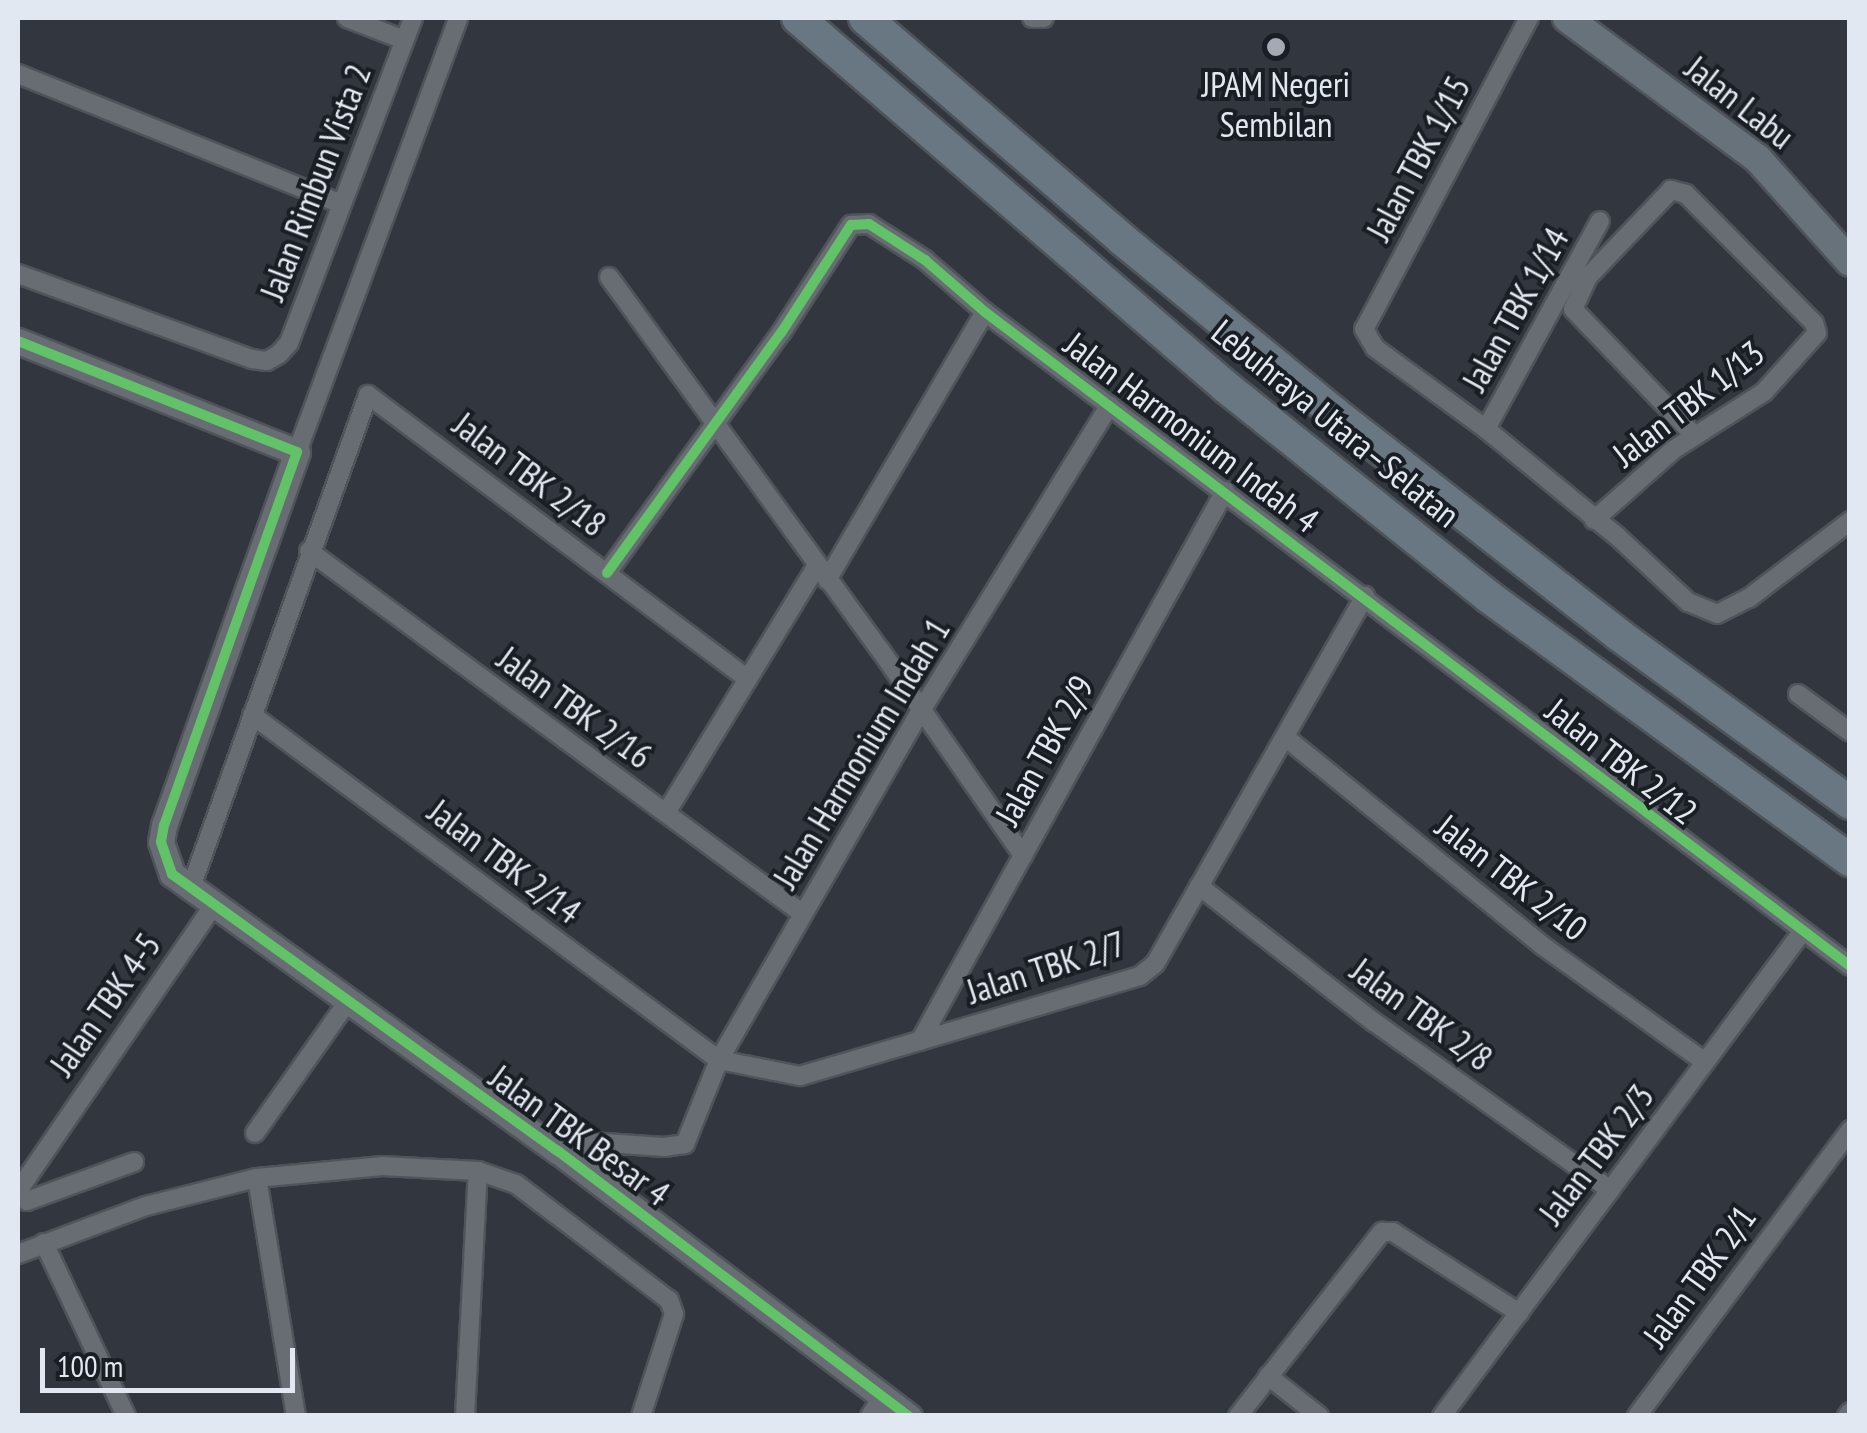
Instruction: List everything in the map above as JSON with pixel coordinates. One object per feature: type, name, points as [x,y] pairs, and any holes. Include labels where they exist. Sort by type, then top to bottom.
[{"type":"highway","name":"Lebuhraya Utara–Selatan","points":[[798,18],[1226,388],[1489,596],[1850,860]]},
{"type":"highway","name":"Lebuhraya Utara–Selatan","points":[[865,18],[1123,240],[1334,413],[1619,635],[1850,803]]},
{"type":"main road","name":"Jalan Labu","points":[[1568,18],[1758,159],[1850,262]]},
{"type":"street","points":[[347,18],[404,40]]},
{"type":"street","name":"Jalan Rimbun Vista 2","points":[[18,274],[266,361],[288,343],[412,18]]},
{"type":"street","points":[[309,551],[190,890],[172,874],[162,842],[164,825],[296,452],[458,18]]},
{"type":"street","points":[[1032,18],[1044,18]]},
{"type":"street","name":"Jalan TBK 1/15","points":[[1486,429],[1375,348],[1364,329],[1529,18]]},
{"type":"street","points":[[18,74],[341,204]]},
{"type":"street","name":"Jalan TBK 1/13","points":[[1594,520],[1694,435],[1764,392],[1817,333],[1814,324],[1678,191],[1666,192],[1588,277],[1573,305],[1576,313],[1694,435]]},
{"type":"street","name":"Jalan TBK 1/14","points":[[1486,429],[1600,221]]},
{"type":"street","name":"Jalan Harmonium Indah 4","points":[[714,424],[781,333],[852,225],[875,227],[924,260],[985,312],[1365,596]]},
{"type":"street","points":[[608,277],[922,709],[1023,855]]},
{"type":"street","points":[[666,813],[985,312]]},
{"type":"street","points":[[18,341],[296,452]]},
{"type":"street","name":"Jalan TBK 2/18","points":[[309,551],[368,395],[748,679]]},
{"type":"street","name":"Jalan Harmonium Indah 1","points":[[558,1151],[591,1142],[664,1147],[684,1144],[719,1060],[803,914],[922,709],[1110,405]]},
{"type":"street","points":[[607,573],[714,424]]},
{"type":"street","points":[[1486,429],[1688,602],[1717,614],[1749,598],[1850,520]]},
{"type":"street","name":"Jalan TBK 2/9","points":[[920,1040],[1226,491]]},
{"type":"street","name":"Jalan TBK 2/16","points":[[309,551],[803,914]]},
{"type":"street","name":"Jalan TBK 2/7","points":[[719,1060],[800,1076],[1140,976],[1155,964],[1365,596]]},
{"type":"street","name":"Jalan TBK 2/12","points":[[1365,596],[1658,825],[1850,966]]},
{"type":"street","points":[[1798,694],[1850,732]]},
{"type":"street","name":"Jalan TBK 2/14","points":[[252,715],[719,1060]]},
{"type":"street","name":"Jalan TBK 2/10","points":[[1285,736],[1543,946],[1705,1062]]},
{"type":"street","name":"Jalan TBK 2/8","points":[[1199,886],[1369,1018],[1610,1190]]},
{"type":"street","name":"Jalan TBK Besar 4","points":[[190,890],[558,1151],[877,1406],[910,1416]]},
{"type":"street","name":"Jalan TBK 4-5","points":[[134,1162],[26,1201],[18,1192],[214,905]]},
{"type":"street","name":"Jalan TBK 2/3","points":[[1442,1416],[1802,932]]},
{"type":"street","points":[[255,1133],[348,1001]]},
{"type":"street","name":"Jalan TBK 2/1","points":[[1637,1416],[1850,1130]]},
{"type":"street","points":[[18,1254],[146,1206],[257,1178],[382,1166],[478,1171],[516,1184],[669,1300],[674,1314],[642,1416]]},
{"type":"street","points":[[465,1416],[478,1171]]},
{"type":"street","points":[[257,1178],[296,1416]]},
{"type":"street","points":[[1238,1416],[1382,1232],[1393,1232],[1519,1313]]},
{"type":"street","points":[[44,1244],[126,1416]]},
{"type":"street","points":[[1268,1376],[1319,1416]]},
{"type":"cycle path","points":[[607,573],[781,333],[851,225],[869,224],[925,260],[985,312],[1850,966]]},
{"type":"cycle path","points":[[18,341],[297,452],[164,825],[161,842],[172,874],[558,1151],[909,1416]]},
{"type":"place","name":"JPAM Negeri Sembilan","points":[[1276,47]]}]
